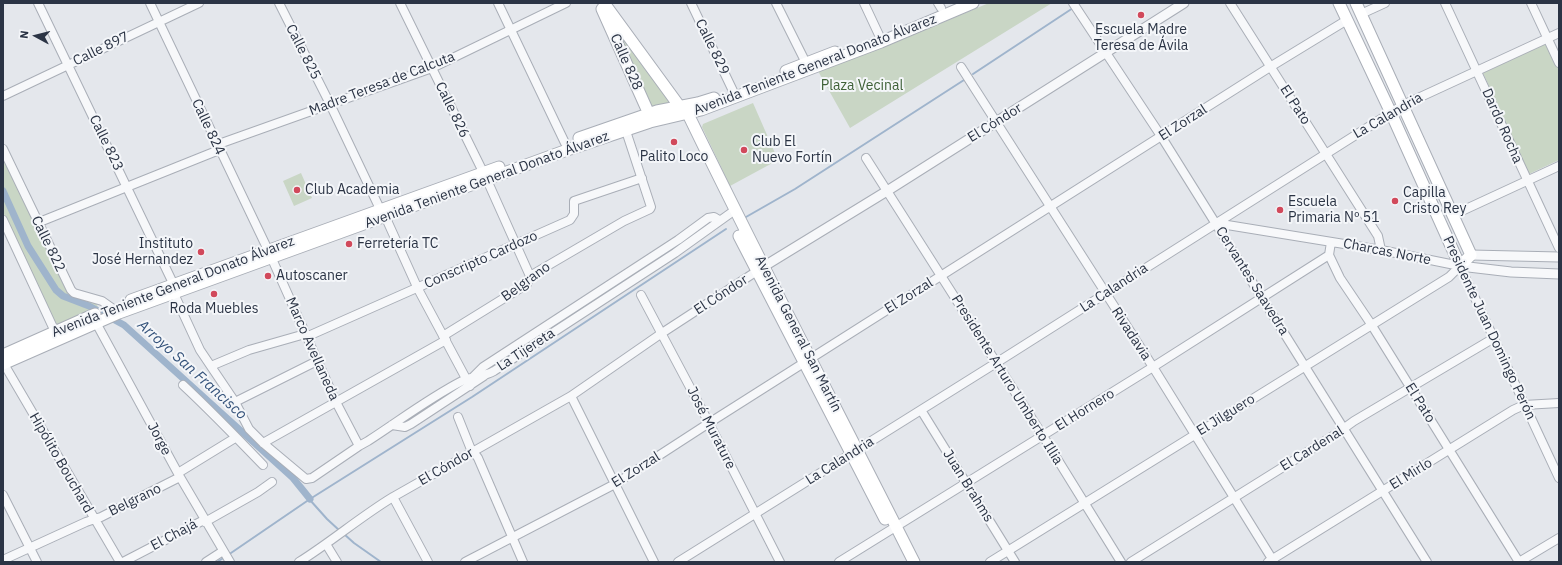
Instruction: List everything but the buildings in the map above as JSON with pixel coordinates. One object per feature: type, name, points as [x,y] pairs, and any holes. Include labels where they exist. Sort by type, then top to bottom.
[{"type":"main road","name":"Calle 828","points":[[600,3],[650,118]]},
{"type":"main road","name":"Avenida General San Martín","points":[[604,3],[683,112],[727,215],[760,269],[894,529],[914,562]]},
{"type":"main road","name":"Avenida Teniente General Donato Álvarez","points":[[683,112],[806,63],[880,39],[940,6],[954,3]]},
{"type":"main road","name":"Avenida Teniente General Donato Álvarez","points":[[485,177],[566,143],[650,118],[683,112],[973,3]]},
{"type":"main road","name":"Presidente Juan Domingo Perón","points":[[1339,3],[1391,113],[1460,266]]},
{"type":"main road","name":"Presidente Juan Domingo Perón","points":[[1356,3],[1471,255]]},
{"type":"main road","name":"Avenida Teniente General Donato Álvarez","points":[[3,361],[94,318],[382,213],[485,177],[626,131],[650,118]]},
{"type":"main road","points":[[1460,266],[1471,255]]},
{"type":"main road","name":"Avenida General San Martín","points":[[894,529],[906,562]]},
{"type":"street","name":"Calle 823","points":[[38,3],[127,186],[174,288],[176,298],[197,345],[234,402],[249,429],[303,478],[312,478],[359,446]]},
{"type":"street","name":"Calle 824","points":[[150,3],[269,254]]},
{"type":"street","name":"Calle 897","points":[[3,96],[199,3]]},
{"type":"street","name":"Calle 825","points":[[279,3],[330,104],[418,289],[469,381]]},
{"type":"street","name":"Calle 826","points":[[400,3],[485,177],[530,276]]},
{"type":"street","points":[[498,3],[566,143]]},
{"type":"street","name":"Madre Teresa de Calcuta","points":[[37,223],[218,147],[330,104],[432,68],[566,3]]},
{"type":"street","name":"Calle 829","points":[[691,3],[733,91]]},
{"type":"street","points":[[776,3],[806,63]]},
{"type":"street","points":[[864,3],[880,39]]},
{"type":"street","name":"Cervantes Saavedra","points":[[1073,3],[1161,136],[1261,299],[1305,366],[1427,562]]},
{"type":"street","name":"El Cóndor","points":[[299,562],[393,497],[571,396],[662,333],[760,269],[997,122],[1184,3]]},
{"type":"street","name":"El Pato","points":[[1230,3],[1378,236],[1381,250]]},
{"type":"street","points":[[1361,14],[1385,3]]},
{"type":"street","name":"Dardo Rocha","points":[[1445,3],[1559,248]]},
{"type":"street","points":[[1531,3],[1559,63]]},
{"type":"street","name":"El Zorzal","points":[[465,562],[615,484],[1050,206],[1347,20]]},
{"type":"street","name":"La Calandria","points":[[678,562],[855,452],[1403,105],[1559,33]]},
{"type":"street","name":"Rivadavia","points":[[961,67],[1153,367],[1271,561]]},
{"type":"street","points":[[626,131],[642,178]]},
{"type":"street","name":"Calle 822","points":[[3,149],[37,223],[71,290],[74,293],[102,301],[116,310]]},
{"type":"street","name":"Presidente Arturo Umberto Illia","points":[[866,158],[1043,436],[1121,562]]},
{"type":"street","points":[[1453,215],[1559,166]]},
{"type":"street","name":"Belgrano","points":[[263,443],[445,338],[526,284],[530,276],[630,217],[648,211],[651,207],[642,178]]},
{"type":"street","name":"Conscripto Cardozo","points":[[211,366],[250,350],[306,335],[418,289],[516,243],[570,220],[574,214],[574,201],[642,178]]},
{"type":"street","points":[[359,446],[392,425],[405,427],[410,424],[469,381],[482,367],[670,246],[708,218],[727,215]]},
{"type":"street","name":"La Tijereta","points":[[469,381],[494,371],[617,291],[727,215]]},
{"type":"street","points":[[3,220],[6,235],[56,335]]},
{"type":"street","name":"Charcas Norte","points":[[1215,223],[1381,250],[1460,266],[1511,272],[1559,274]]},
{"type":"street","points":[[1329,255],[1331,242]]},
{"type":"street","points":[[670,246],[678,250]]},
{"type":"street","name":"Marco Avellaneda","points":[[269,254],[336,402],[359,446]]},
{"type":"street","name":"El Pato","points":[[1329,255],[1340,278],[1371,324],[1519,562]]},
{"type":"street","name":"El Hornero","points":[[839,562],[1043,436],[1329,255]]},
{"type":"street","points":[[1471,255],[1559,257]]},
{"type":"street","name":"El Jilguero","points":[[990,562],[1371,324],[1449,277],[1460,266]]},
{"type":"street","name":"Presidente Juan Domingo Perón","points":[[1460,266],[1559,478]]},
{"type":"street","points":[[612,283],[617,291]]},
{"type":"street","name":"José Murature","points":[[641,295],[709,423],[780,562]]},
{"type":"street","name":"Jorge","points":[[94,318],[179,475],[226,557]]},
{"type":"street","name":"El Cardenal","points":[[1131,562],[1344,429],[1354,421],[1494,338]]},
{"type":"street","name":"Hipólito Bouchard","points":[[3,361],[120,562]]},
{"type":"street","points":[[234,402],[317,361]]},
{"type":"street","points":[[183,386],[222,422],[235,438],[263,465]]},
{"type":"street","points":[[571,396],[654,562]]},
{"type":"street","name":"El Mirlo","points":[[1271,561],[1507,413],[1524,405],[1559,403]]},
{"type":"street","name":"Juan Brahms","points":[[921,410],[1015,562]]},
{"type":"street","points":[[458,417],[470,447],[478,458],[523,562]]},
{"type":"street","name":"Belgrano","points":[[3,560],[94,519],[179,475],[235,438]]},
{"type":"street","name":"El Chajá","points":[[123,562],[258,492],[272,482]]},
{"type":"street","points":[[3,495],[37,562]]},
{"type":"street","points":[[393,497],[428,562]]},
{"type":"street","points":[[1519,562],[1559,538]]},
{"type":"street","points":[[329,542],[337,562]]},
{"type":"street","points":[[206,562],[226,557]]},
{"type":"green space","name":"Plaza Vecinal","points":[[989,3],[1052,3],[850,128],[818,71]]},
{"type":"green space","points":[[617,28],[671,104],[649,108],[614,29]]},
{"type":"green space","points":[[1547,43],[1559,70],[1559,160],[1529,174],[1483,73]]},
{"type":"green space","name":"Club El Nuevo Fortín","points":[[753,103],[778,160],[730,186],[702,127],[703,124]]},
{"type":"green space","points":[[3,155],[68,293],[96,303],[99,309],[56,326],[3,212]]},
{"type":"green space","name":"Club Academia","points":[[301,173],[312,198],[294,206],[283,181]]},
{"type":"waterway","points":[[973,74],[1073,8]]},
{"type":"waterway","points":[[746,217],[795,189],[964,80]]},
{"type":"waterway","name":"Arroyo San Francisco","points":[[3,191],[28,246],[56,290],[63,296],[89,306],[124,325],[293,478],[310,499]]},
{"type":"waterway","points":[[228,555],[310,499],[472,397],[726,229]]},
{"type":"waterway","name":"Arroyo San Francisco","points":[[310,500],[340,531]]},
{"type":"waterway","name":"Arroyo San Francisco","points":[[344,534],[381,562]]},
{"type":"waterway","points":[[217,562],[225,557]]},
{"type":"place","name":"Escuela Madre Teresa de Ávila","points":[[1141,15]]},
{"type":"place","name":"Palito Loco","points":[[674,142]]},
{"type":"place","name":"Club El Nuevo Fortín","points":[[744,150]]},
{"type":"place","name":"Club Academia","points":[[297,190]]},
{"type":"place","name":"Capilla Cristo Rey","points":[[1395,201]]},
{"type":"place","name":"Escuela Primaria Nº 51","points":[[1280,210]]},
{"type":"place","name":"Ferretería TC","points":[[349,244]]},
{"type":"place","name":"Instituto José Hernandez","points":[[201,252]]},
{"type":"place","name":"Autoscaner","points":[[268,276]]},
{"type":"place","name":"Roda Muebles","points":[[214,294]]}]
